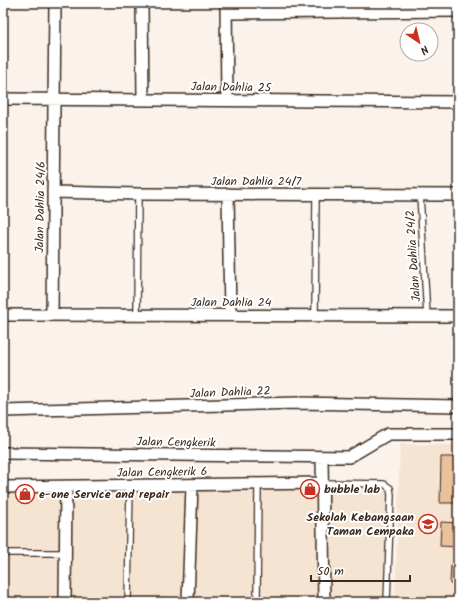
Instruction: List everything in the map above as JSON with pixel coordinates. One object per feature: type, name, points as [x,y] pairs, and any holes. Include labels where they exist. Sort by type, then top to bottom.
[{"type":"street","name":"Jalan Dahlia 24/6","points":[[52,315],[55,3]]},
{"type":"street","points":[[142,3],[143,99]]},
{"type":"street","points":[[227,100],[226,8],[458,12]]},
{"type":"street","name":"Jalan Dahlia 25","points":[[3,99],[54,98],[458,102]]},
{"type":"street","name":"Jalan Dahlia 24/7","points":[[53,192],[138,194],[458,195]]},
{"type":"street","points":[[228,194],[230,315]]},
{"type":"street","name":"Jalan Dahlia 24","points":[[3,315],[458,316]]},
{"type":"street","name":"Jalan Dahlia 22","points":[[3,411],[298,403],[458,406]]},
{"type":"street","name":"Jalan Cengkerik","points":[[3,453],[349,457],[388,434],[458,434]]},
{"type":"street","points":[[322,457],[324,602]]},
{"type":"street","name":"Jalan Cengkerik 6","points":[[3,487],[322,483]]},
{"type":"street","points":[[188,602],[192,485]]},
{"type":"street","points":[[65,602],[66,486]]},
{"type":"lane","points":[[137,315],[138,194]]},
{"type":"lane","points":[[315,316],[316,195]]},
{"type":"lane","name":"Jalan Dahlia 24/2","points":[[420,195],[427,316]]},
{"type":"lane","points":[[322,483],[384,484],[390,488],[387,602]]},
{"type":"lane","points":[[257,602],[258,484]]},
{"type":"lane","points":[[128,602],[130,486]]},
{"type":"lane","points":[[3,553],[65,553]]},
{"type":"shaded area","name":"Sekolah Kebangsaan Taman Cempaka","points":[[400,444],[458,445],[458,602],[395,602]]},
{"type":"shaded area","points":[[382,487],[387,490],[384,602],[3,602],[3,492]]},
{"type":"building","points":[[441,457],[458,457],[458,503],[440,503]]},
{"type":"building","points":[[441,522],[458,523],[458,547],[440,546]]},
{"type":"building","points":[[451,564],[458,565],[458,584],[450,584]]},
{"type":"place","name":"bubble lab","points":[[310,489]]},
{"type":"place","name":"e-one Service and repair","points":[[25,494]]},
{"type":"place","name":"Sekolah Kebangsaan Taman Cempaka","points":[[428,524]]}]
